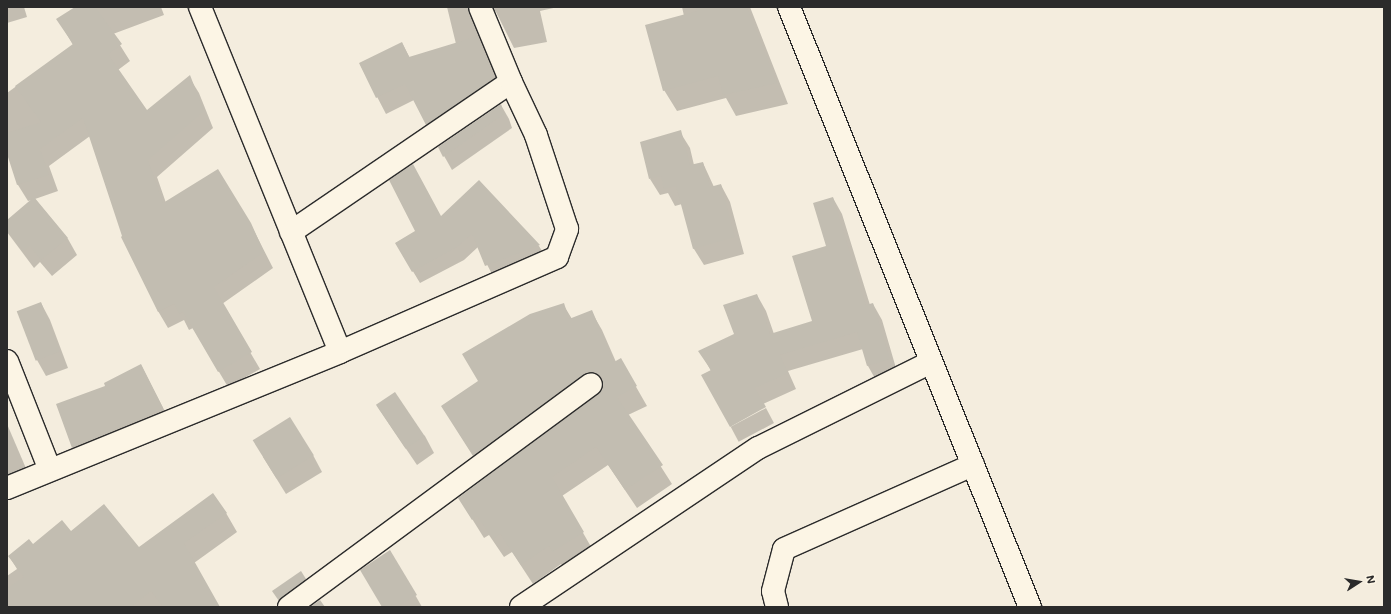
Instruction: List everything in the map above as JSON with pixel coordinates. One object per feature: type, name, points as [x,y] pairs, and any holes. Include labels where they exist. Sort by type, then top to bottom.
[{"type":"street","points":[[200,7],[340,352]]},
{"type":"street","points":[[7,488],[340,352],[556,257],[567,229],[536,135],[510,82],[480,7]]},
{"type":"street","points":[[789,7],[1030,607]]},
{"type":"street","points":[[291,232],[510,82]]},
{"type":"street","points":[[7,361],[50,470]]},
{"type":"street","points":[[521,607],[758,448],[932,362]]},
{"type":"street","points":[[289,607],[591,384]]},
{"type":"street","points":[[777,607],[773,591],[784,549],[973,465]]},
{"type":"building","points":[[75,7],[95,7],[122,44],[108,54],[147,110],[190,75],[204,111],[148,160],[163,203],[218,169],[251,223],[264,252],[214,287],[252,352],[218,372],[183,312],[179,314],[174,304],[158,312],[121,237],[122,236],[83,118],[40,149],[49,175],[17,185],[7,154],[7,133],[41,122],[15,86],[73,44],[56,19]]},
{"type":"building","points":[[695,7],[747,7],[777,83],[723,95],[718,76],[663,91],[645,25],[697,11]]},
{"type":"building","points":[[478,36],[494,79],[426,125],[405,84],[376,98],[359,63],[402,42],[409,57]]},
{"type":"building","points":[[501,104],[504,114],[443,157],[438,147]]},
{"type":"building","points":[[681,130],[690,165],[703,162],[710,187],[721,184],[735,237],[693,249],[676,186],[664,189],[661,176],[649,179],[640,142]]},
{"type":"building","points":[[413,164],[441,216],[479,180],[540,245],[485,266],[472,234],[457,247],[412,272],[395,243],[415,231],[389,180]]},
{"type":"building","points":[[34,197],[68,238],[41,260],[30,246],[24,252],[7,231],[7,220]]},
{"type":"building","points":[[833,197],[866,305],[873,303],[890,359],[867,366],[857,332],[780,355],[788,373],[755,388],[766,407],[730,427],[701,375],[711,370],[698,351],[734,334],[723,305],[757,294],[770,334],[812,321],[792,256],[826,246],[813,203]]},
{"type":"building","points":[[41,302],[60,351],[36,361],[17,311]]},
{"type":"building","points":[[564,303],[569,319],[592,310],[614,362],[621,358],[637,386],[617,397],[663,465],[625,490],[596,447],[552,477],[584,532],[552,552],[549,546],[521,565],[500,534],[493,539],[477,516],[472,520],[458,498],[598,394],[603,389],[601,377],[596,372],[584,374],[473,456],[441,406],[478,381],[462,354],[530,314]]},
{"type":"building","points":[[141,364],[163,408],[137,421],[72,448],[56,404],[105,386],[104,383]]},
{"type":"building","points":[[395,392],[425,436],[406,449],[376,405]]},
{"type":"building","points":[[290,417],[314,455],[277,478],[253,440]]},
{"type":"building","points":[[213,493],[227,513],[184,543],[220,607],[163,607],[151,591],[131,607],[7,607],[7,588],[24,577],[8,556],[29,539],[33,544],[62,520],[71,531],[104,504],[139,547]]},
{"type":"building","points":[[390,550],[417,595],[397,607],[382,607],[360,570]]},
{"type":"building","points":[[301,571],[306,579],[279,601],[272,591]]},
{"type":"building","points":[[320,600],[325,607],[310,607]]}]
